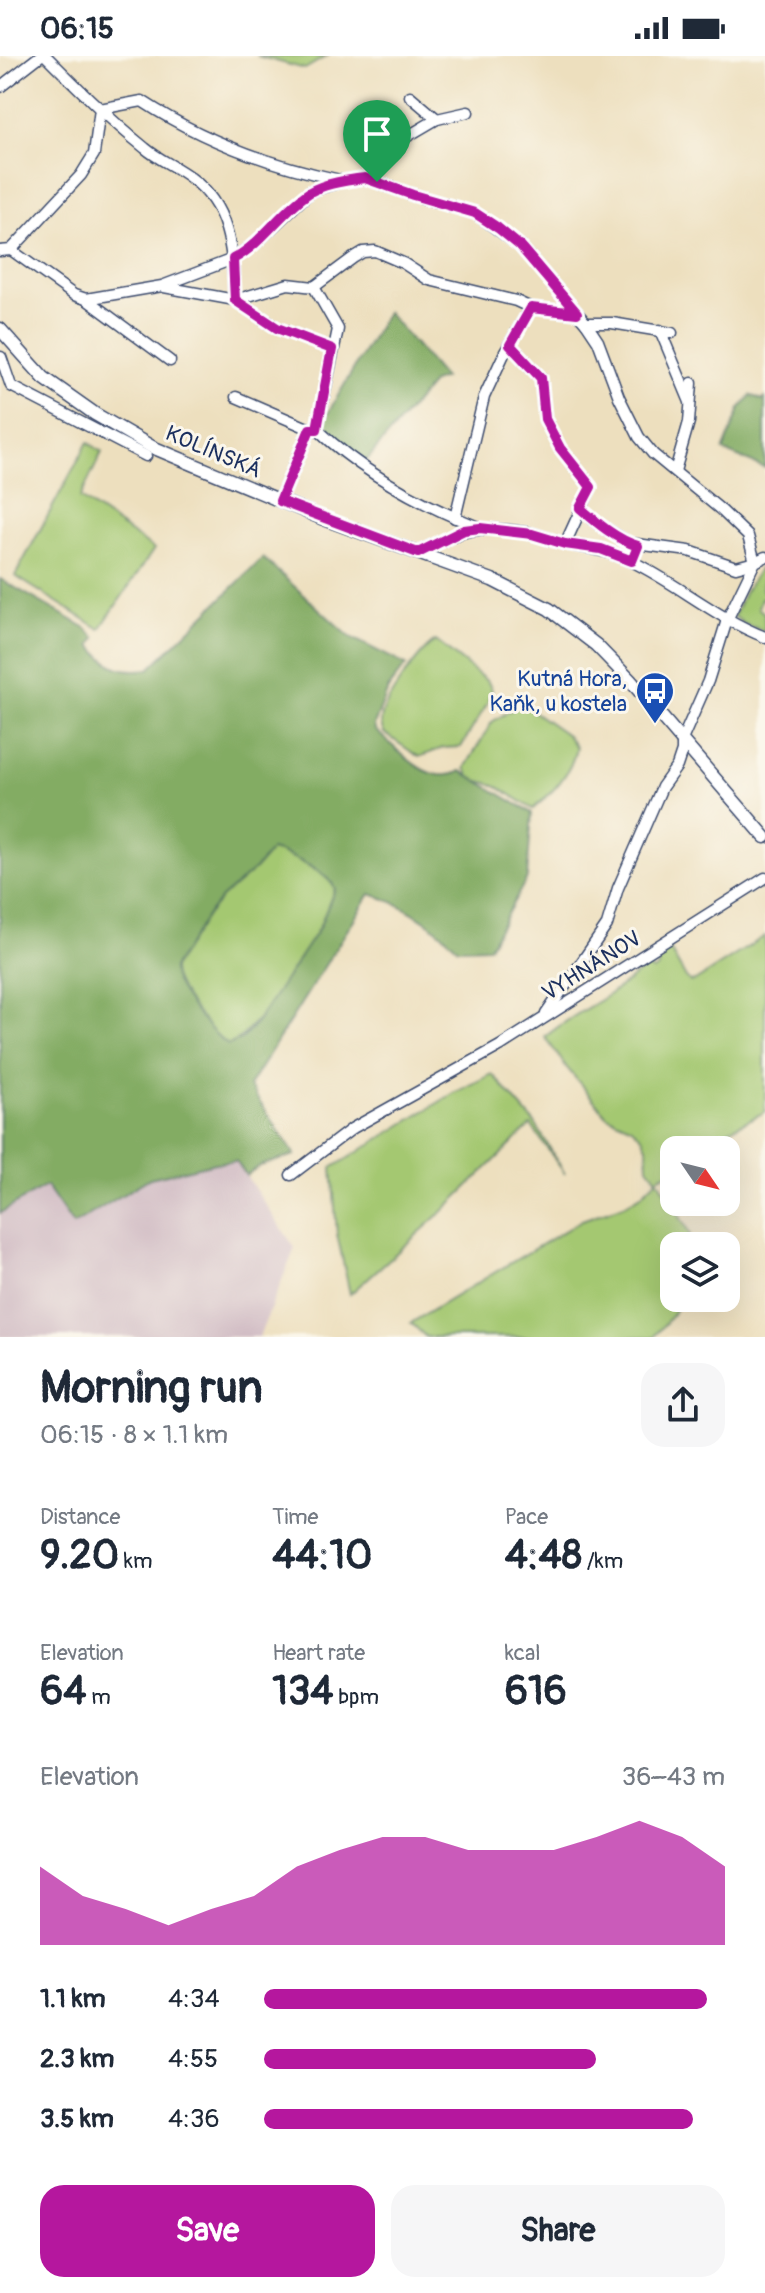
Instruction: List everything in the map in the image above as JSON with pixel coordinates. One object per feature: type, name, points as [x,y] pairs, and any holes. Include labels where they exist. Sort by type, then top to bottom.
[{"type":"street","points":[[0,87],[43,56],[146,150],[189,175],[215,203],[226,227],[232,246],[235,300]]},
{"type":"street","points":[[410,96],[437,119]]},
{"type":"street","points":[[100,109],[142,101],[182,126],[227,148],[343,181]]},
{"type":"street","points":[[100,109],[94,154],[81,175],[6,251],[74,295],[86,299],[170,361]]},
{"type":"street","points":[[86,299],[162,286],[233,259],[256,243],[311,191],[365,178],[375,172],[403,139],[437,119],[468,112]]},
{"type":"street","points":[[311,191],[312,174]]},
{"type":"street","points":[[365,178],[475,213],[520,246],[598,341],[619,397],[639,437],[653,454],[748,536],[760,560],[736,567],[689,551],[638,546],[598,524],[580,508]]},
{"type":"street","points":[[235,300],[288,284],[314,287],[363,252],[375,251],[403,263],[429,280],[536,308],[577,313]]},
{"type":"street","points":[[162,286],[235,300],[277,328],[332,349]]},
{"type":"street","points":[[280,501],[314,429],[338,329],[314,287]]},
{"type":"street","points":[[455,518],[484,397],[505,352],[536,308],[554,289]]},
{"type":"street","points":[[586,323],[612,323],[672,333]]},
{"type":"street","name":"KOLÍNSKÁ","points":[[0,329],[44,378],[126,433],[280,501],[492,580],[549,609],[596,645],[765,837]]},
{"type":"street","points":[[660,330],[691,403]]},
{"type":"street","points":[[510,345],[541,378],[545,419],[560,448],[591,487],[565,544]]},
{"type":"street","points":[[18,348],[1,356],[11,386],[146,456]]},
{"type":"street","points":[[675,471],[685,440],[692,383]]},
{"type":"street","points":[[236,397],[314,429],[366,469],[427,505],[480,528]]},
{"type":"street","points":[[418,553],[464,530],[480,528],[532,534],[565,544],[601,549],[632,561],[727,620],[765,637]]},
{"type":"street","points":[[632,561],[638,546]]},
{"type":"street","name":"VYHNÁNOV","points":[[543,1019],[607,925],[618,888],[662,787],[677,766],[682,740],[708,681],[727,620],[760,560]]},
{"type":"street","name":"VYHNÁNOV","points":[[543,1019],[765,878]]},
{"type":"street","points":[[291,1175],[353,1128],[543,1019]]},
{"type":"shaded area","points":[[236,1161],[295,1248],[259,1337],[0,1337],[0,1213],[46,1185],[73,1225],[150,1178]]},
{"type":"green space","points":[[257,56],[327,56],[305,69]]},
{"type":"green space","points":[[387,312],[444,378],[433,382],[361,467],[319,428]]},
{"type":"green space","points":[[751,395],[762,400],[765,398],[765,468],[723,451],[740,409]]},
{"type":"green space","points":[[88,442],[102,452],[80,498],[154,549],[100,629],[15,576]]},
{"type":"green space","points":[[263,558],[350,637],[406,665],[389,687],[374,725],[375,730],[426,771],[449,775],[461,771],[532,813],[527,878],[489,947],[458,948],[417,915],[370,894],[249,1086],[295,1155],[260,1166],[246,1175],[236,1161],[150,1178],[73,1225],[46,1186],[0,1213],[0,579],[86,628],[96,638],[91,645],[116,667],[149,669]],"holes":[[[271,850],[317,871],[335,889],[319,928],[255,1025],[241,1040],[228,1045],[185,998],[173,968],[221,898],[256,868]]]},
{"type":"green space","points":[[765,560],[762,590],[765,599],[761,598],[758,608],[764,613],[765,631],[744,624],[734,616]]},
{"type":"green space","points":[[436,641],[488,682],[492,690],[461,747],[443,748],[419,757],[384,733],[381,718],[405,674]]},
{"type":"green space","points":[[524,705],[567,735],[576,748],[560,782],[533,809],[495,785],[472,779],[465,768],[492,722]]},
{"type":"green space","points":[[271,850],[317,871],[335,889],[323,920],[277,994],[250,1028],[228,1045],[185,998],[173,968],[221,898],[256,868]]},
{"type":"green space","points":[[765,936],[765,1112],[716,1136],[660,1136],[660,1177],[657,1178],[660,1183],[660,1216],[680,1216],[689,1232],[660,1232],[660,1312],[673,1314],[654,1337],[426,1337],[411,1323],[582,1220],[624,1205],[641,1195],[657,1179],[648,1167],[647,1146],[643,1138],[632,1127],[607,1116],[545,1037],[647,967],[653,971],[659,967],[653,958],[669,948],[686,978],[690,982]]},
{"type":"green space","points":[[492,1074],[535,1123],[565,1174],[531,1125],[439,1215],[350,1294],[337,1234],[332,1168],[454,1093]]},
{"type":"place","name":"Kutná Hora, Kaňk, u kostela","points":[[655,725]]},
{"type":"route","points":[[365,178],[377,182],[475,213],[498,228],[520,246],[577,313],[531,308],[510,345],[541,378],[545,419],[560,448],[591,487],[580,508],[598,524],[638,546],[632,561],[601,549],[565,544],[532,534],[480,528],[464,530],[418,553],[280,501],[310,429],[317,429],[332,349],[277,328],[235,300],[233,259],[256,243],[311,191],[365,178]]}]
